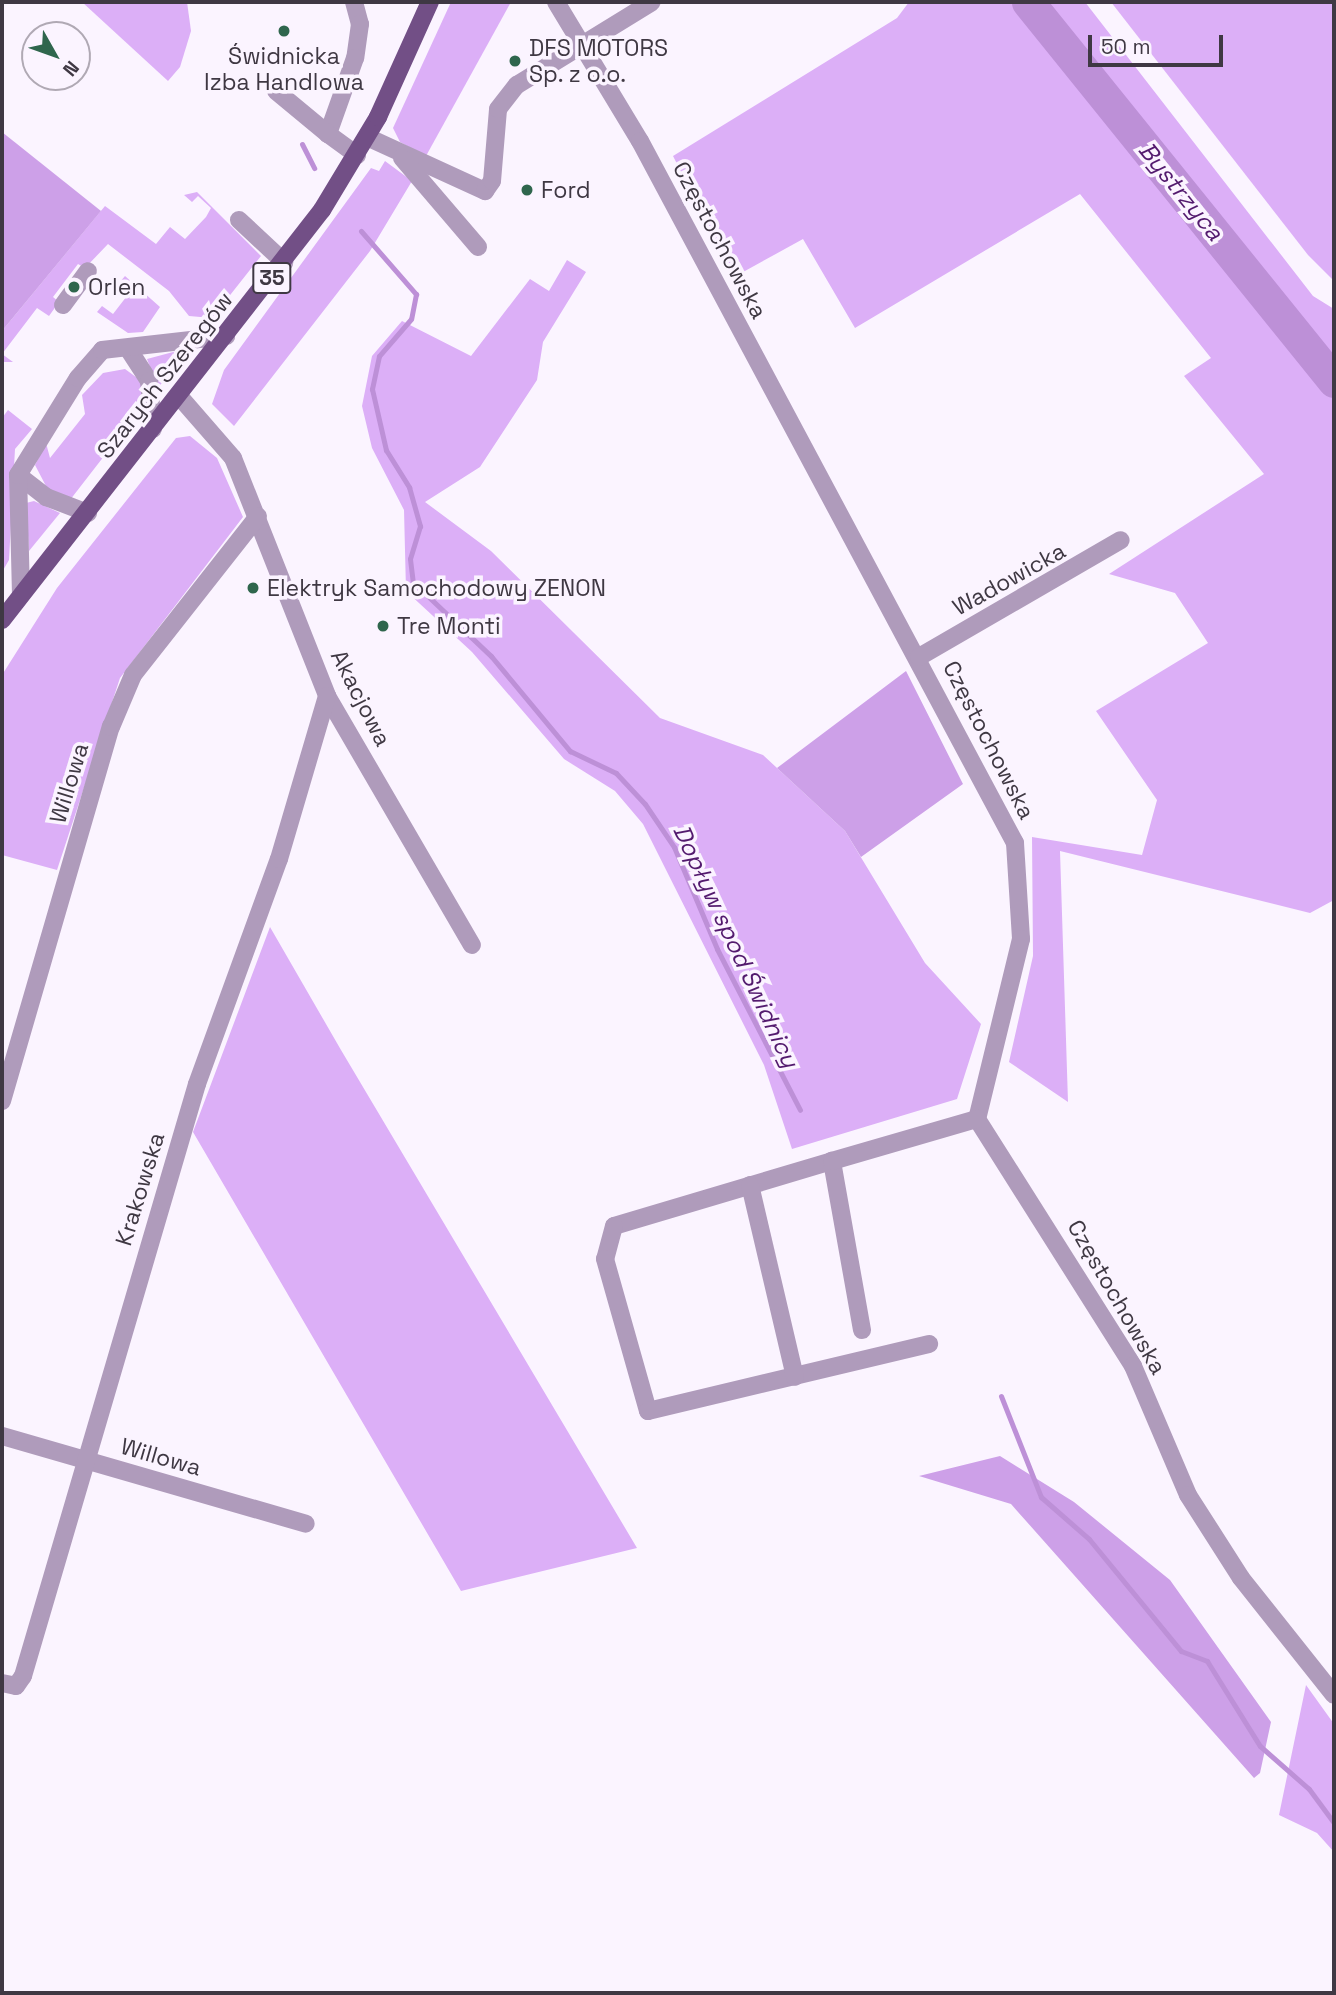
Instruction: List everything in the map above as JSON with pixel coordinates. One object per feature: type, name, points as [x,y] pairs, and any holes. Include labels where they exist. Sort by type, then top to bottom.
[{"type":"main road","name":"Szarych Szeregów","points":[[2,620],[284,262],[357,155],[430,2]]},
{"type":"street","points":[[328,134],[355,58],[360,24],[354,2]]},
{"type":"street","name":"Częstochowska","points":[[556,2],[584,41],[919,657],[1014,843],[1021,939],[977,1119],[1133,1366],[1195,1505],[1241,1578],[1334,1695]]},
{"type":"street","points":[[367,137],[402,158],[485,191],[492,181],[498,109],[517,85],[584,41],[652,2]]},
{"type":"street","points":[[276,91],[357,155]]},
{"type":"street","points":[[402,158],[478,247]]},
{"type":"street","points":[[239,220],[284,262]]},
{"type":"street","points":[[63,305],[88,271]]},
{"type":"street","points":[[21,595],[18,475],[32,446],[74,392],[102,350],[129,350],[176,340],[226,336]]},
{"type":"street","points":[[129,350],[149,381],[153,429]]},
{"type":"street","name":"Akacjowa","points":[[179,396],[233,458],[327,696],[472,945]]},
{"type":"street","points":[[18,475],[46,497],[88,513]]},
{"type":"street","name":"Willowa","points":[[2,1101],[129,685],[258,516]]},
{"type":"street","name":"Wadowicka","points":[[919,657],[1121,540]]},
{"type":"street","name":"Krakowska","points":[[2,1683],[16,1686],[23,1676],[84,1460],[197,1084],[279,859],[327,696]]},
{"type":"street","points":[[929,1344],[648,1410],[606,1259],[614,1226],[977,1119]]},
{"type":"street","points":[[832,1161],[862,1330]]},
{"type":"street","points":[[750,1185],[795,1377]]},
{"type":"street","name":"Willowa","points":[[2,1436],[306,1524]]},
{"type":"shaded area","points":[[82,2],[187,2],[191,31],[180,67],[168,81]]},
{"type":"shaded area","points":[[451,2],[511,2],[426,156],[400,142],[393,128]]},
{"type":"shaded area","points":[[909,2],[1085,2],[1313,296],[1334,309],[1334,900],[1310,913],[1060,851],[1068,1102],[1009,1062],[1033,956],[1032,837],[1142,855],[1157,800],[1096,711],[1208,643],[1175,593],[1109,574],[1264,474],[1184,376],[1211,358],[1080,194],[855,328],[803,239],[734,277],[673,156],[897,18]]},
{"type":"shaded area","points":[[1111,2],[1334,2],[1334,281],[1308,255]]},
{"type":"shaded area","points":[[2,132],[101,211],[2,331]]},
{"type":"shaded area","points":[[385,161],[412,181],[370,251],[234,426],[212,404],[224,370],[371,168],[379,171]]},
{"type":"shaded area","points":[[197,192],[261,256],[212,318],[189,316],[169,291],[108,244],[85,268],[78,264],[53,297],[59,302],[49,316],[37,308],[2,354],[2,331],[105,206],[156,244],[170,227],[185,239],[206,217],[211,208],[198,196],[192,202],[184,195]]},
{"type":"shaded area","points":[[567,260],[586,272],[543,342],[537,380],[480,467],[425,502],[491,551],[660,718],[763,755],[845,831],[925,963],[981,1024],[957,1099],[792,1149],[764,1065],[643,824],[615,791],[564,759],[472,652],[406,591],[404,510],[372,448],[362,406],[372,356],[402,321],[471,356],[530,279],[549,291]]},
{"type":"shaded area","points":[[125,276],[160,307],[143,332],[128,333],[97,312],[102,306],[113,314],[130,292],[119,283]]},
{"type":"shaded area","points":[[188,348],[174,367],[158,388],[147,359]]},
{"type":"shaded area","points":[[2,354],[13,362],[2,362]]},
{"type":"shaded area","points":[[125,369],[140,380],[146,402],[70,500],[47,488],[35,465],[46,443],[50,458],[85,414],[82,395],[103,373]]},
{"type":"shaded area","points":[[8,410],[32,429],[15,449],[9,560],[2,572],[2,418]]},
{"type":"shaded area","points":[[190,436],[217,458],[243,517],[120,678],[57,870],[2,855],[2,675],[57,588],[176,438]]},
{"type":"shaded area","points":[[34,501],[60,513],[29,551],[26,503]]},
{"type":"shaded area","points":[[906,671],[963,784],[861,857],[845,831],[777,768]]},
{"type":"shaded area","points":[[270,927],[637,1548],[461,1591],[193,1132]]},
{"type":"shaded area","points":[[1000,1456],[1074,1502],[1170,1580],[1271,1722],[1260,1773],[1254,1778],[1011,1504],[919,1476]]},
{"type":"shaded area","points":[[1306,1685],[1334,1724],[1334,1852],[1317,1833],[1279,1815]]},
{"type":"waterway","name":"Bystrzyca","points":[[1028,2],[1334,381]]},
{"type":"waterway","name":"Dopływ spod Świdnicy","points":[[302,144],[314,168]]},
{"type":"waterway","name":"Dopływ spod Świdnicy","points":[[361,231],[416,294],[411,319],[379,356],[372,389],[386,450],[409,487],[420,526],[410,559],[413,582],[491,656],[570,751],[616,773],[645,804],[674,847],[717,949],[800,1110]]},
{"type":"waterway","name":"Dopływ spod Świdnicy","points":[[1001,1396],[1041,1497],[1089,1539],[1181,1651],[1207,1661],[1260,1746],[1309,1789],[1334,1823]]},
{"type":"place","name":"Świdnicka Izba Handlowa","points":[[284,31]]},
{"type":"place","name":"DFS MOTORS Sp. z o.o.","points":[[515,61]]},
{"type":"place","name":"Ford","points":[[527,190]]},
{"type":"place","name":"Orlen","points":[[74,287]]},
{"type":"place","name":"Elektryk Samochodowy ZENON","points":[[253,588]]},
{"type":"place","name":"Tre Monti","points":[[383,626]]}]
